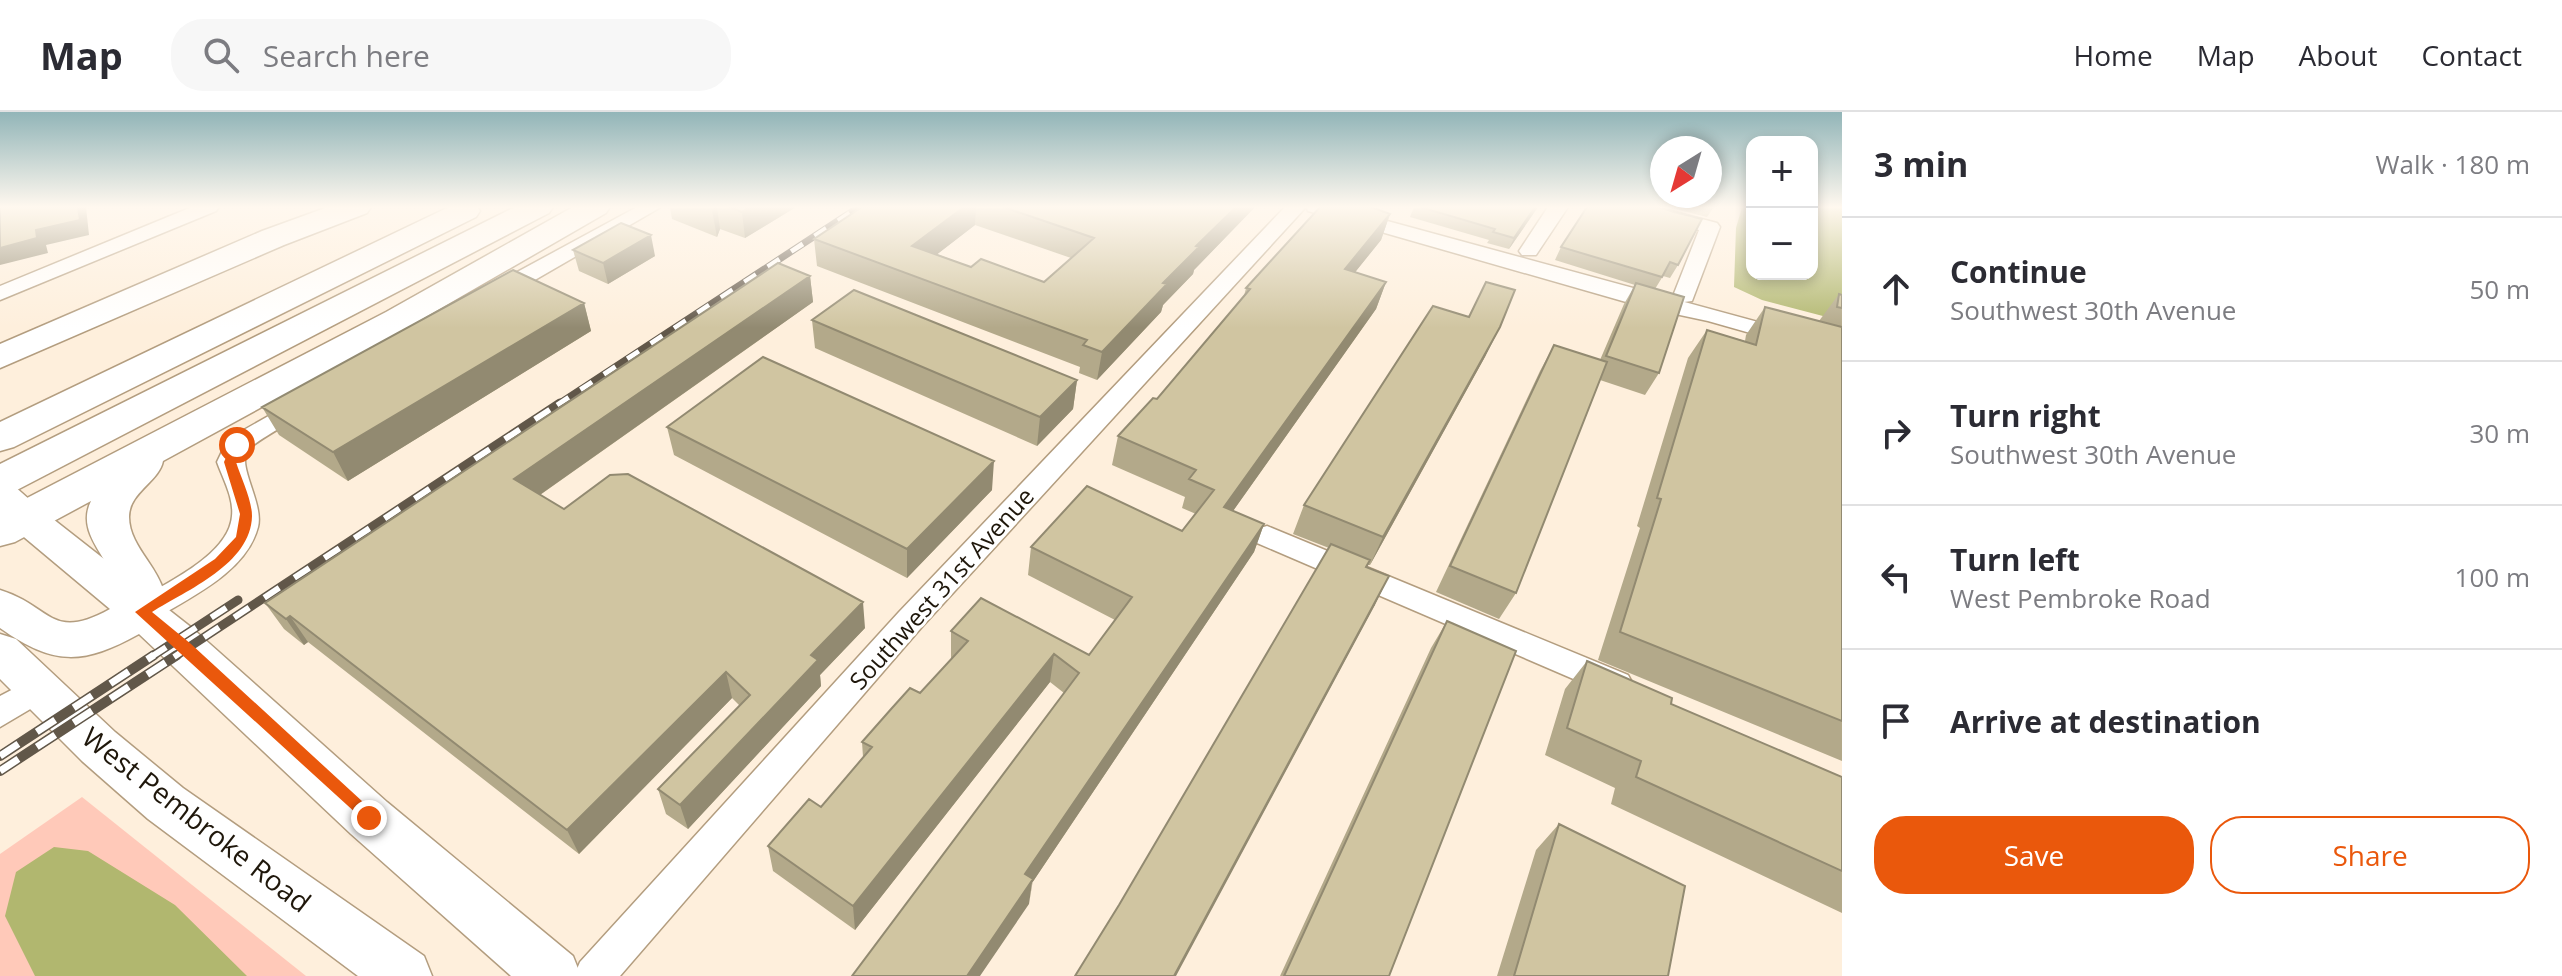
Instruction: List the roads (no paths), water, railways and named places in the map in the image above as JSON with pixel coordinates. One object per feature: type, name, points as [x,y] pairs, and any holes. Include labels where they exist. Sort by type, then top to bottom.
[{"type":"highway","points":[[0,357],[252,247]]},
{"type":"highway","points":[[0,457],[43,420],[365,247]]},
{"type":"highway","points":[[0,481],[43,420],[392,247]]},
{"type":"highway","points":[[43,420],[419,247]]},
{"type":"highway","points":[[0,438],[444,247]]},
{"type":"highway","points":[[8,514],[157,450],[524,247]]},
{"type":"highway","points":[[0,351],[36,341]]},
{"type":"highway","points":[[142,612],[141,589],[132,568],[112,538],[107,512],[116,496],[157,450]]},
{"type":"main road","points":[[8,514],[186,648],[369,818],[553,976]]},
{"type":"main road","points":[[0,606],[45,637],[72,643],[100,635],[142,612]]},
{"type":"main road","name":"West Pembroke Road","points":[[0,651],[19,701],[134,778],[248,865],[341,928],[404,976]]},
{"type":"street","points":[[0,294],[103,247]]},
{"type":"street","points":[[471,307],[578,247]]},
{"type":"street","name":"Southwest 31st Avenue","points":[[594,976],[910,620],[1258,247]]},
{"type":"street","points":[[1458,247],[1842,352]]},
{"type":"street","points":[[1529,251],[1531,247]]},
{"type":"street","points":[[1684,296],[1702,247]]},
{"type":"street","points":[[142,612],[220,562],[242,539],[246,514],[230,462],[237,445],[327,391]]},
{"type":"street","points":[[1267,536],[1642,694]]},
{"type":"railway","points":[[557,405],[798,247]]},
{"type":"railway","points":[[174,657],[560,403]]},
{"type":"railway","points":[[151,657],[238,600]]},
{"type":"railway","points":[[0,756],[154,655]]},
{"type":"railway","points":[[0,771],[177,655]]}]
